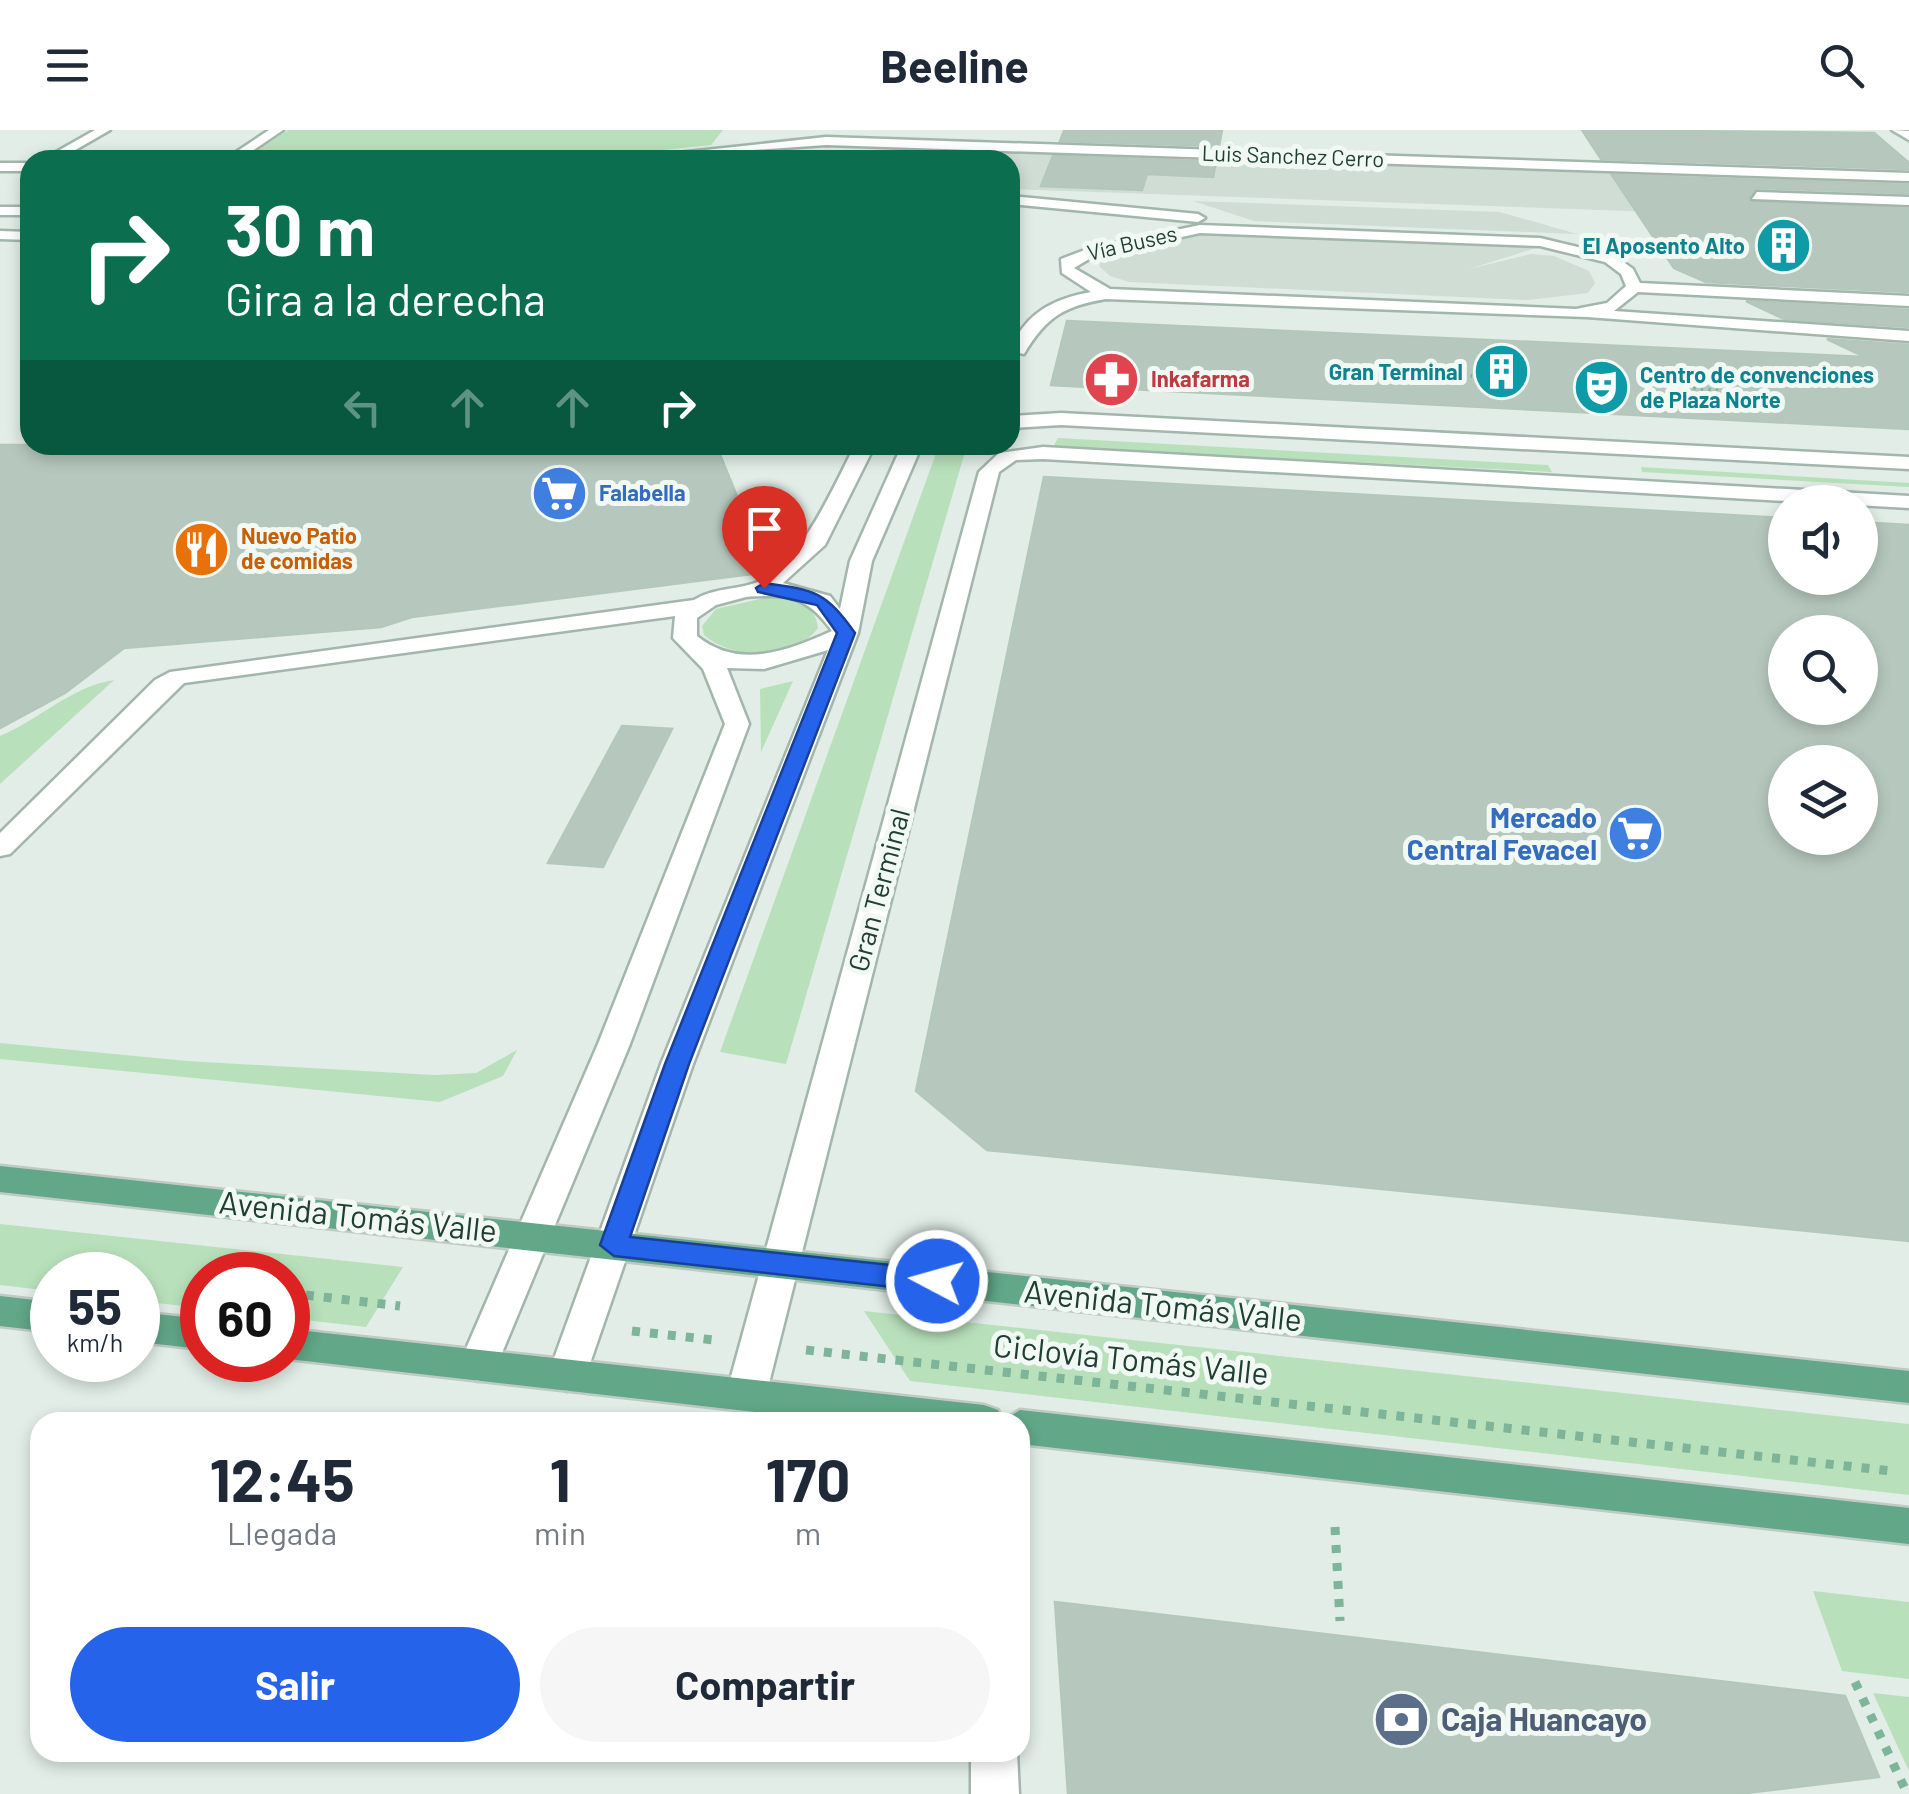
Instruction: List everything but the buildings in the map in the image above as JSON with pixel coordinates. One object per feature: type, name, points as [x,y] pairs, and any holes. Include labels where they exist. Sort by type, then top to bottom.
[{"type":"main road","name":"Avenida Tomás Valle","points":[[0,1179],[1909,1387]]},
{"type":"main road","points":[[0,1311],[30,1314]]},
{"type":"main road","points":[[310,1346],[896,1412]]},
{"type":"main road","points":[[1030,1427],[1909,1526]]},
{"type":"street","points":[[67,150],[104,130]]},
{"type":"street","points":[[246,150],[277,130]]},
{"type":"street","points":[[1898,130],[1909,136]]},
{"type":"street","name":"Luis Sanchez Cerro","points":[[706,150],[828,136],[1377,152],[1909,176]]},
{"type":"street","points":[[1757,196],[1909,201]]},
{"type":"street","points":[[1020,208],[1065,203],[1109,206],[1300,232]]},
{"type":"street","points":[[1066,262],[1082,243],[1131,220],[1109,206]]},
{"type":"street","name":"Vía Buses","points":[[1634,287],[1628,272],[1610,259],[1555,244],[1300,232],[1185,230],[1090,252],[1066,262],[1076,279],[1106,294],[1576,314],[1622,302],[1909,316]]},
{"type":"street","points":[[1622,302],[1634,287],[1909,302]]},
{"type":"street","points":[[1020,345],[1029,325],[1045,311],[1106,294]]},
{"type":"street","points":[[1576,314],[1909,336]]},
{"type":"street","points":[[1020,421],[1051,418],[1909,463]]},
{"type":"street","name":"Gran Terminal","points":[[1020,449],[1909,502]]},
{"type":"street","points":[[764,588],[814,545],[860,455]]},
{"type":"street","points":[[567,1375],[677,1064],[846,633],[861,561],[908,455]]},
{"type":"street","name":"Gran Terminal","points":[[746,1395],[988,472],[1006,455]]},
{"type":"street","points":[[0,848],[164,684],[178,676],[697,606],[738,590],[764,588],[806,594],[822,601],[846,633]]},
{"type":"street","points":[[478,1365],[536,1236],[738,724],[714,666],[694,647],[682,627],[697,606]]},
{"type":"street","points":[[694,647],[733,661],[758,662],[806,653],[846,633]]},
{"type":"street","points":[[994,1762],[995,1794]]},
{"type":"path","points":[[1366,366],[1472,376]]},
{"type":"path","points":[[1671,385],[1752,396]]},
{"type":"path","points":[[310,1296],[417,1308]]},
{"type":"path","name":"Ciclovía Tomás Valle","points":[[584,1326],[1909,1473]]},
{"type":"path","points":[[1335,1527],[1340,1621]]},
{"type":"path","points":[[1855,1682],[1906,1789]]},
{"type":"shaded area","points":[[1020,151],[1909,180],[1909,221],[1020,189]]},
{"type":"shaded area","points":[[1193,201],[1500,212],[1577,234],[1254,221]]},
{"type":"shaded area","points":[[1194,233],[1539,247],[1469,269],[1531,254],[1554,256],[1589,271],[1595,283],[1588,293],[1528,300],[1129,282],[1110,276],[1100,267],[1099,259],[1111,253]]},
{"type":"green space","points":[[288,130],[723,130],[711,145],[663,150],[257,150]]},
{"type":"green space","points":[[1058,438],[1548,465],[1552,472],[1053,447]]},
{"type":"green space","points":[[935,455],[964,455],[786,1064],[720,1052]]},
{"type":"green space","points":[[1641,467],[1909,483],[1909,487],[1878,485],[1642,472]]},
{"type":"green space","points":[[768,597],[807,608],[818,628],[794,646],[763,653],[731,649],[704,635],[702,626],[716,609]]},
{"type":"green space","points":[[114,680],[0,784],[0,736],[84,689]]},
{"type":"green space","points":[[793,681],[761,752],[760,689]]},
{"type":"green space","points":[[0,1043],[187,1061],[434,1075],[476,1073],[517,1050],[503,1076],[440,1102],[0,1059]]},
{"type":"green space","points":[[0,1224],[262,1252],[180,1252],[180,1306],[160,1303],[160,1252],[30,1252],[30,1288],[0,1285]]},
{"type":"green space","points":[[310,1257],[403,1267],[366,1327],[310,1321]]},
{"type":"green space","points":[[864,1311],[1909,1424],[1909,1495],[910,1381]]},
{"type":"green space","points":[[1813,1591],[1909,1602],[1909,1679],[1842,1671]]},
{"type":"green space","points":[[1873,1693],[1909,1697],[1909,1771]]},
{"type":"place","name":"El Aposento Alto","points":[[1784,246]]},
{"type":"place","name":"Gran Terminal","points":[[1502,372]]},
{"type":"place","name":"Inkafarma","points":[[1112,379]]},
{"type":"place","name":"Centro de convenciones de Plaza Norte","points":[[1601,388]]},
{"type":"place","name":"Falabella","points":[[560,493]]},
{"type":"place","name":"Nuevo Patio de comidas","points":[[202,549]]},
{"type":"place","name":"Mercado Central Fevacel","points":[[1636,834]]},
{"type":"place","name":"Caja Huancayo","points":[[1402,1720]]},
{"type":"route","points":[[764,588],[806,594],[822,601],[833,610],[846,633],[795,772],[677,1064],[614,1245],[937,1281]]}]
